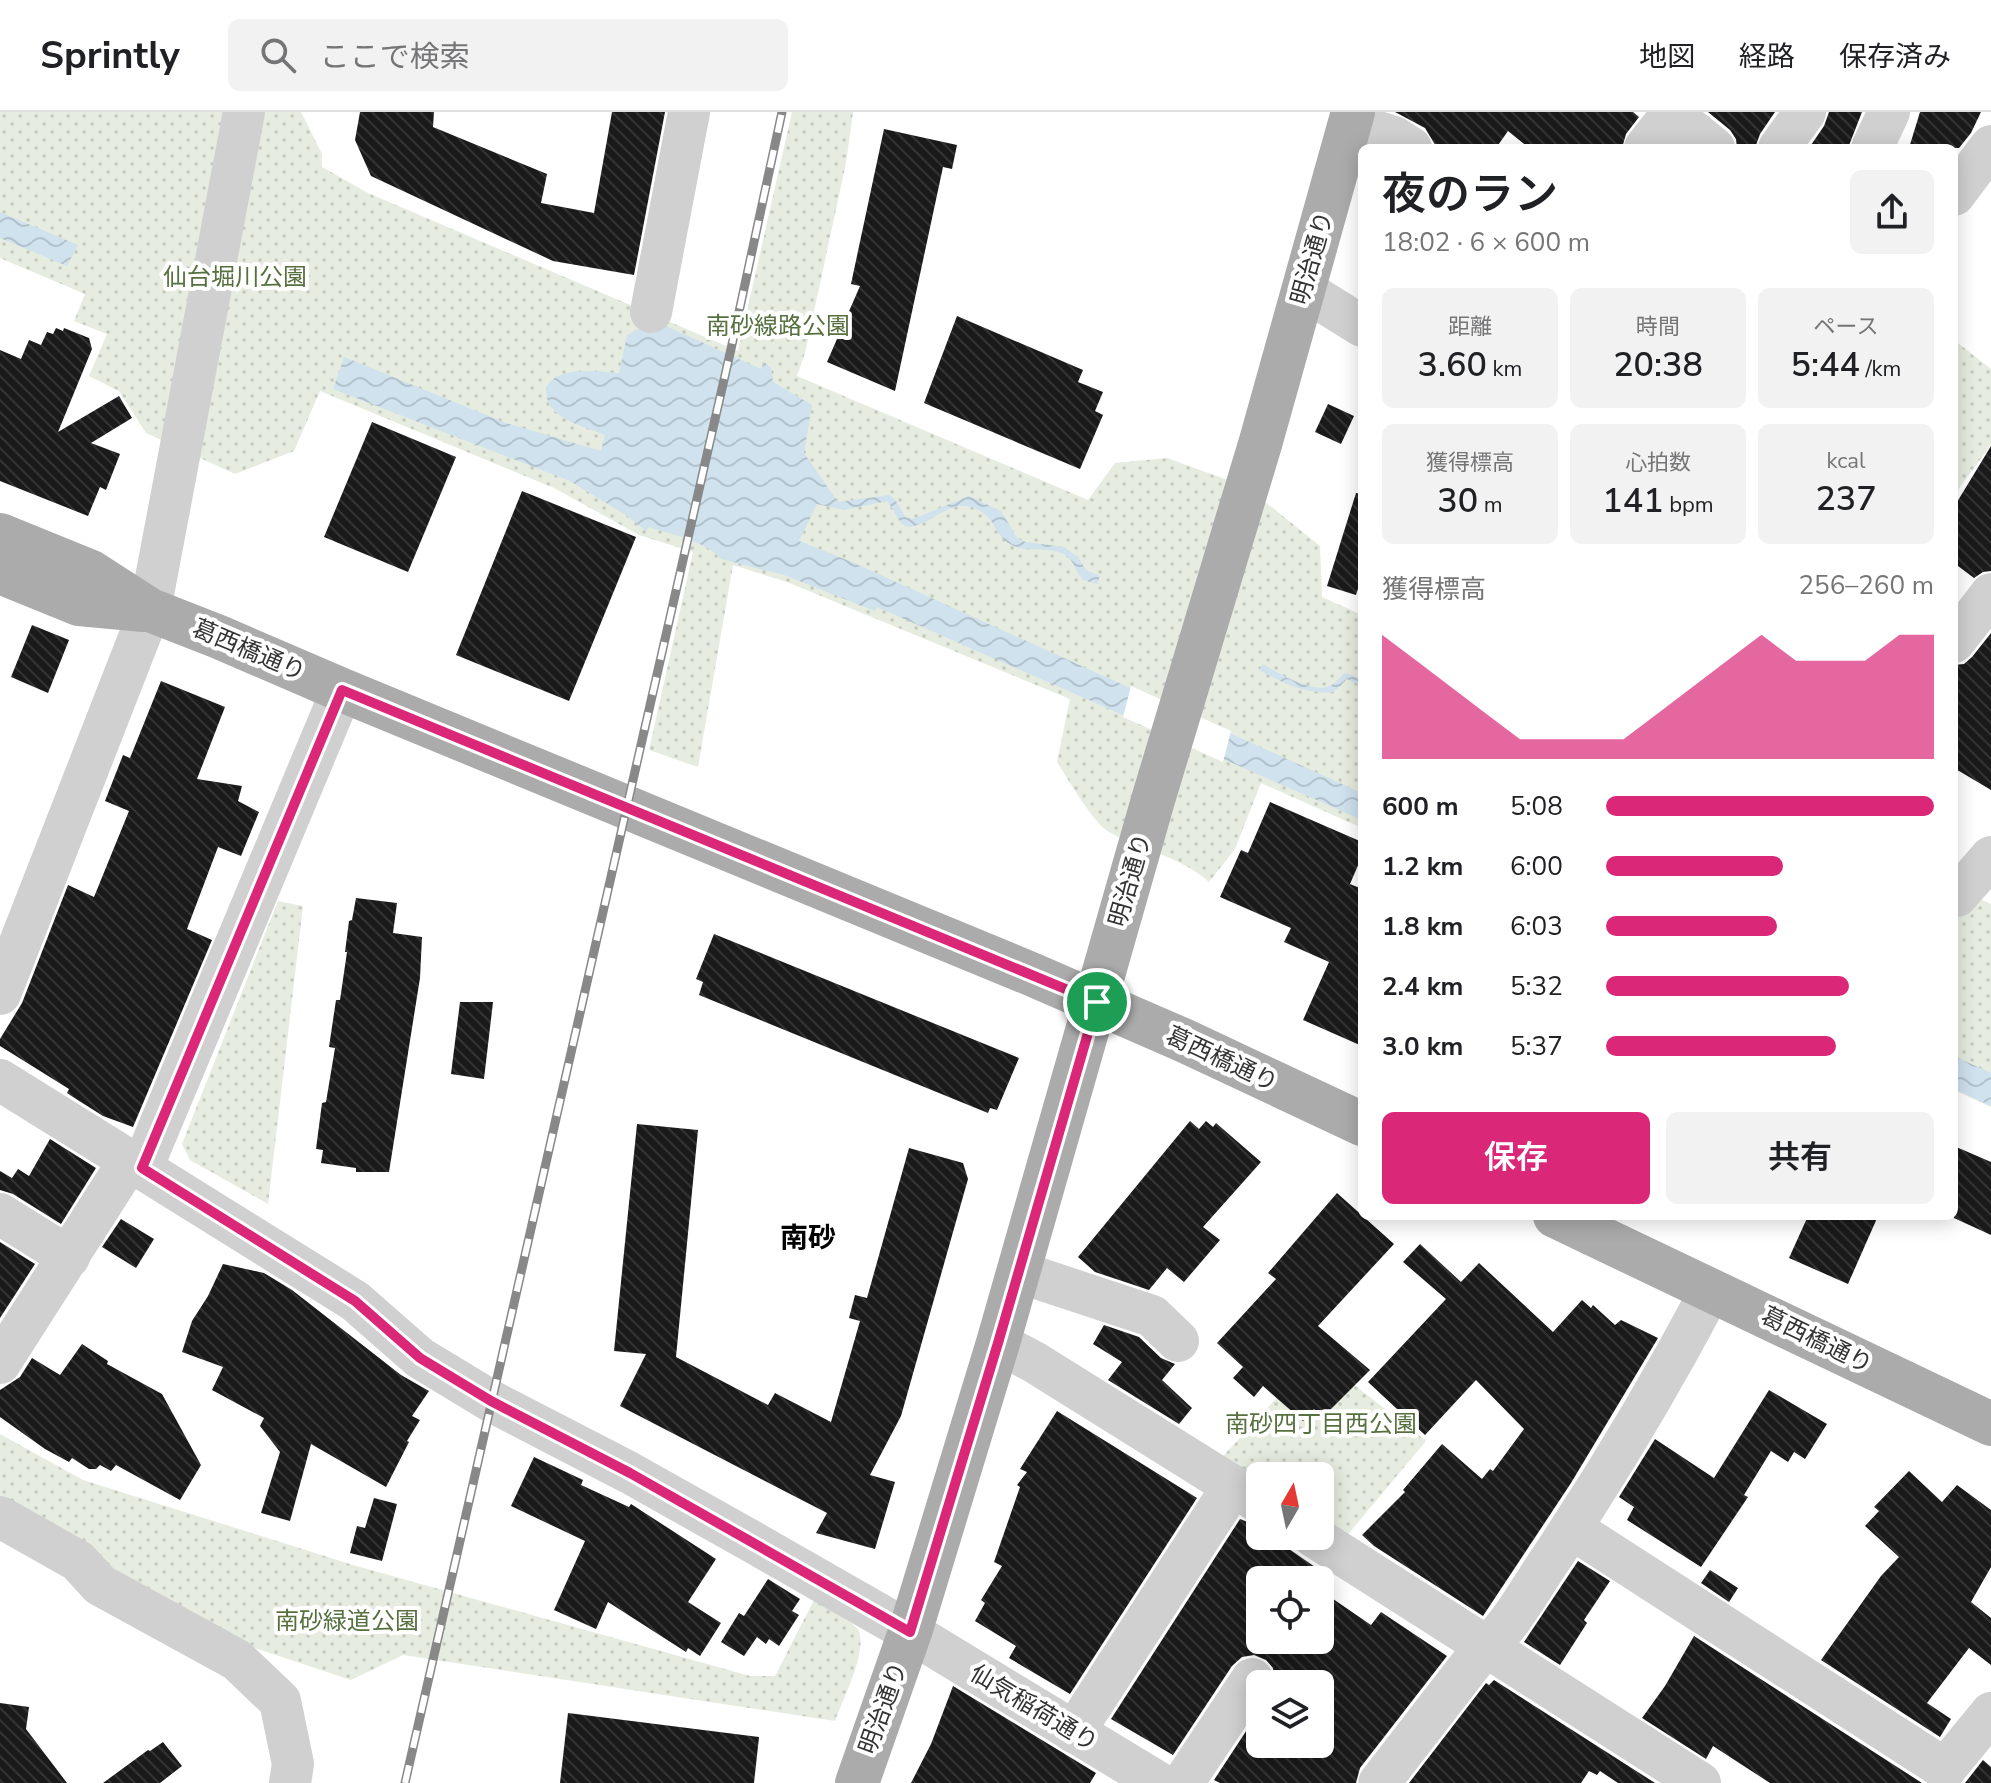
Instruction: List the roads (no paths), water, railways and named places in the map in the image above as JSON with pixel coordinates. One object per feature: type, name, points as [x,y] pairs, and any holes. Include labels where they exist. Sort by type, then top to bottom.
[{"type":"main road","name":"明治通り","points":[[857,1783],[910,1632],[998,1343],[1153,800],[1261,441],[1351,118]]},
{"type":"main road","name":"葛西橋通り","points":[[0,535],[91,572],[150,610],[1097,1002],[1358,1122]]},
{"type":"main road","name":"葛西橋通り","points":[[0,572],[79,604],[150,610]]},
{"type":"main road","name":"葛西橋通り","points":[[1563,1220],[1991,1424]]},
{"type":"street","points":[[0,994],[150,610],[244,112]]},
{"type":"street","points":[[651,312],[689,112]]},
{"type":"street","points":[[1782,144],[1805,112]]},
{"type":"street","points":[[1874,144],[1889,112]]},
{"type":"street","points":[[1648,144],[1672,113],[1709,144]]},
{"type":"street","points":[[1351,118],[1405,144]]},
{"type":"street","points":[[1958,190],[1991,146]]},
{"type":"street","points":[[1304,290],[1358,324]]},
{"type":"street","points":[[1958,637],[1991,594]]},
{"type":"street","points":[[4,1348],[136,1164],[342,690]]},
{"type":"street","points":[[1958,895],[1991,857]]},
{"type":"street","name":"仙気稲荷通り","points":[[0,1080],[355,1301],[420,1358],[491,1401],[643,1480],[910,1632],[1159,1783]]},
{"type":"street","points":[[0,1214],[69,1257]]},
{"type":"street","points":[[1019,1272],[1152,1316],[1178,1341]]},
{"type":"street","points":[[1379,1783],[1463,1674],[1497,1639],[1571,1528],[1685,1340],[1711,1290]]},
{"type":"street","points":[[998,1343],[1087,1394],[1246,1495],[1074,1732]]},
{"type":"street","points":[[0,1517],[78,1561],[100,1585],[237,1660],[280,1701],[293,1764],[290,1783]]},
{"type":"street","points":[[1571,1528],[1945,1769],[1985,1732]]},
{"type":"street","points":[[1334,1549],[1700,1783]]},
{"type":"street","points":[[1183,1783],[1246,1688]]},
{"type":"water","points":[[0,212],[78,245],[67,266],[0,238]]},
{"type":"water","points":[[655,321],[761,369],[764,362],[771,368],[773,382],[812,405],[804,453],[838,502],[890,495],[905,517],[913,519],[969,496],[1001,511],[1017,538],[1064,547],[1078,557],[1086,570],[1100,576],[1097,584],[1083,580],[1065,555],[1010,544],[982,512],[964,506],[949,509],[919,525],[905,526],[887,501],[844,510],[817,504],[799,541],[852,562],[1358,791],[1358,818],[877,607],[875,611],[784,575],[721,559],[698,543],[677,535],[649,527],[646,531],[570,481],[333,389],[344,357],[506,423],[601,451],[605,435],[556,412],[546,396],[547,385],[571,372],[619,373],[627,335]]},
{"type":"water","points":[[1263,664],[1314,687],[1330,686],[1344,673],[1358,678],[1358,684],[1347,679],[1334,692],[1304,690],[1259,670]]},
{"type":"water","points":[[1958,1058],[1991,1073],[1991,1106],[1958,1091]]},
{"type":"railway","points":[[405,1783],[731,349],[782,112]]},
{"type":"district","name":"南砂","points":[[808,1237]]},
{"type":"park label","name":"仙台堀川公園","points":[[235,277]]},
{"type":"park label","name":"南砂線路公園","points":[[778,326]]},
{"type":"park label","name":"南砂四丁目西公園","points":[[1321,1424]]},
{"type":"park label","name":"南砂緑道公園","points":[[347,1621]]}]
